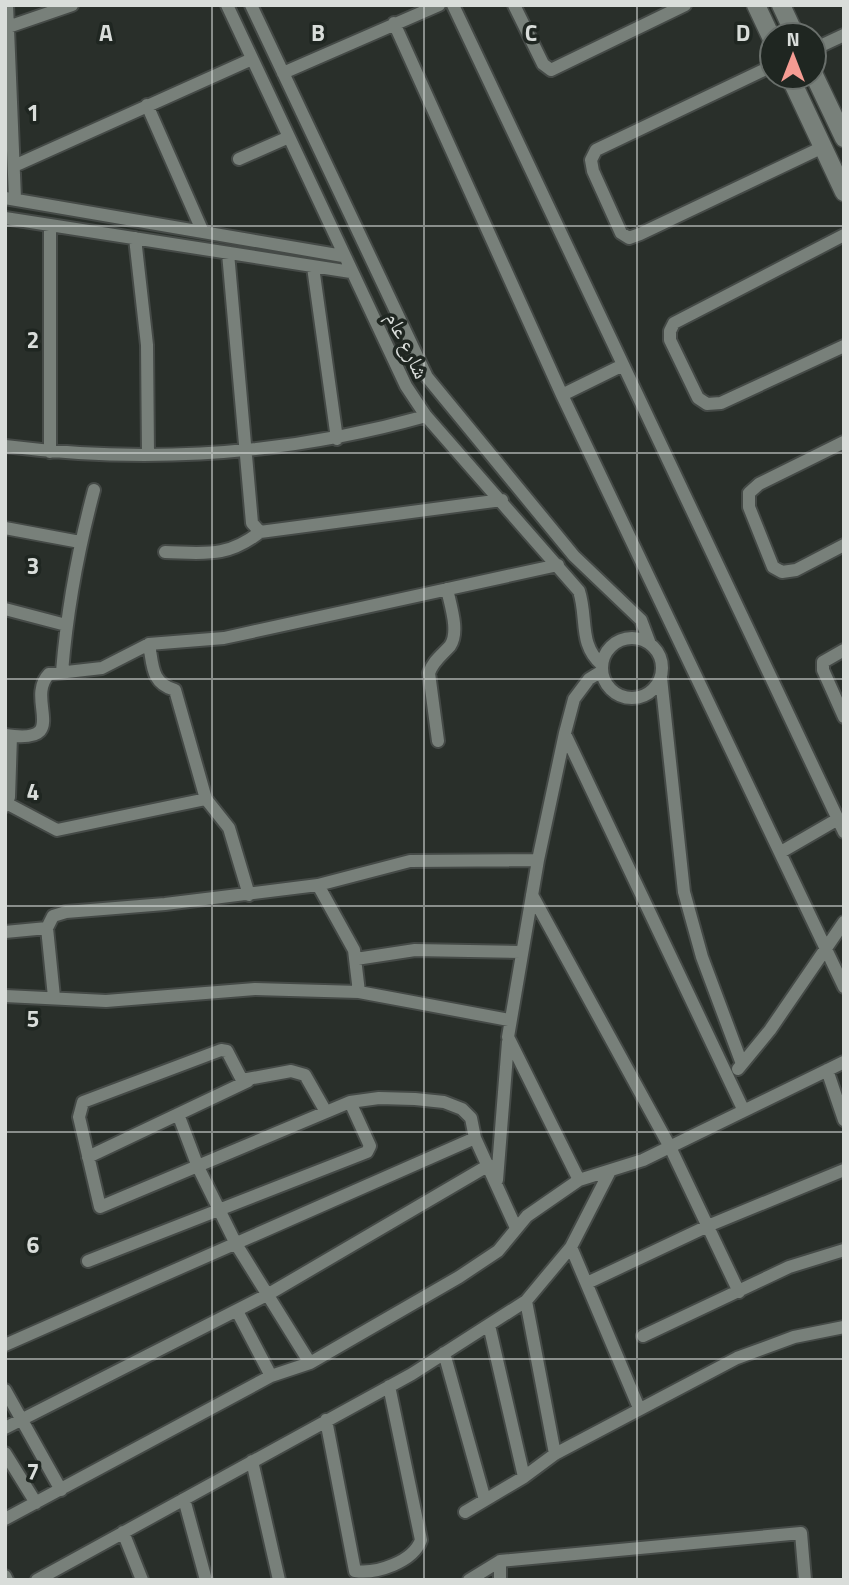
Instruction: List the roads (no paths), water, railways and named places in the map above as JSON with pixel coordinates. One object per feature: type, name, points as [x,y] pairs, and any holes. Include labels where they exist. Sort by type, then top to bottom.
[{"type":"street","points":[[7,5],[13,166],[10,198],[343,256]]},
{"type":"street","points":[[8,27],[72,5]]},
{"type":"street","name":"شارع عام","points":[[227,5],[406,386],[426,416],[579,591],[584,607],[587,649],[602,668]]},
{"type":"street","name":"شارع عام","points":[[251,5],[417,361],[438,393],[574,556],[641,620],[655,648]]},
{"type":"street","points":[[283,74],[439,5]]},
{"type":"street","points":[[453,5],[844,832]]},
{"type":"street","points":[[514,5],[543,64],[551,70],[685,5]]},
{"type":"street","points":[[756,5],[764,21]]},
{"type":"street","points":[[765,21],[783,9]]},
{"type":"street","points":[[394,23],[562,395],[844,987]]},
{"type":"street","points":[[828,42],[844,35]]},
{"type":"street","points":[[13,166],[252,59]]},
{"type":"street","points":[[758,73],[596,150],[592,160],[593,171],[621,233],[629,238],[640,234],[822,147]]},
{"type":"street","points":[[796,91],[844,192]]},
{"type":"street","points":[[822,91],[843,136]]},
{"type":"street","points":[[147,105],[202,230]]},
{"type":"street","points":[[239,159],[289,137]]},
{"type":"street","points":[[5,218],[351,272]]},
{"type":"street","points":[[50,225],[50,452]]},
{"type":"street","points":[[844,235],[674,323],[670,331],[670,340],[698,398],[707,404],[721,403],[844,346]]},
{"type":"street","points":[[135,238],[147,345],[148,455]]},
{"type":"street","points":[[228,253],[252,523],[260,532]]},
{"type":"street","points":[[313,267],[337,439]]},
{"type":"street","points":[[383,337],[402,329]]},
{"type":"street","points":[[562,395],[623,365]]},
{"type":"street","points":[[5,446],[50,452],[186,457],[337,439],[426,416]]},
{"type":"street","points":[[844,442],[759,484],[749,493],[749,507],[773,567],[782,572],[796,569],[844,545]]},
{"type":"street","points":[[62,672],[66,625],[80,542],[94,490]]},
{"type":"street","points":[[165,552],[218,553],[240,548],[260,532],[502,500]]},
{"type":"street","points":[[5,528],[80,542]]},
{"type":"street","points":[[206,799],[57,830],[7,805],[8,736],[32,737],[40,734],[43,726],[44,680],[49,674],[102,668],[149,644],[224,638],[558,565]]},
{"type":"street","points":[[438,741],[429,673],[432,665],[453,642],[454,631],[447,589]]},
{"type":"street","points":[[5,609],[66,625]]},
{"type":"street","points":[[655,648],[677,635]]},
{"type":"street","points":[[661,678],[646,695],[635,698],[612,691],[605,682],[602,668],[606,653],[614,643],[626,638],[639,638],[655,648],[663,665],[661,678],[684,892],[702,957],[742,1064]]},
{"type":"street","points":[[149,644],[154,677],[159,683],[175,690],[206,799],[229,828],[249,895]]},
{"type":"street","points":[[844,650],[823,662],[823,670],[844,717]]},
{"type":"street","points":[[497,1181],[509,1020],[538,860],[574,699],[589,679],[602,668]]},
{"type":"street","points":[[565,733],[731,1078],[743,1109]]},
{"type":"street","points":[[781,852],[838,819]]},
{"type":"street","points":[[54,997],[47,928],[53,916],[66,912],[249,895],[318,885],[410,861],[538,860]]},
{"type":"street","points":[[318,885],[354,950],[359,992]]},
{"type":"street","points":[[532,895],[670,1147],[710,1225],[739,1292]]},
{"type":"street","points":[[731,1078],[770,1030],[844,922]]},
{"type":"street","points":[[5,932],[47,928]]},
{"type":"street","points":[[356,959],[415,950],[521,952]]},
{"type":"street","points":[[5,996],[106,1001],[255,989],[359,992],[509,1020]]},
{"type":"street","points":[[508,1037],[579,1180]]},
{"type":"street","points":[[248,1081],[237,1074],[227,1051],[221,1050],[83,1102],[79,1117],[100,1207],[350,1102],[379,1098],[444,1102],[463,1109],[471,1118],[475,1138],[497,1181],[516,1228]]},
{"type":"street","points":[[5,1519],[271,1376],[310,1363],[498,1251],[516,1228],[537,1208],[579,1180],[610,1171],[670,1147],[743,1109],[844,1062]]},
{"type":"street","points":[[827,1070],[844,1120]]},
{"type":"street","points":[[88,1157],[248,1081],[291,1071],[305,1075],[326,1112]]},
{"type":"street","points":[[88,1261],[367,1152],[370,1146],[350,1102]]},
{"type":"street","points":[[178,1114],[198,1167],[236,1244],[310,1363]]},
{"type":"street","points":[[5,1345],[475,1138]]},
{"type":"street","points":[[5,1428],[267,1295],[489,1165]]},
{"type":"street","points":[[587,1283],[710,1225],[844,1170]]},
{"type":"street","points":[[37,1580],[55,1575],[123,1532],[389,1386],[526,1301],[572,1247],[610,1171]]},
{"type":"street","points":[[572,1247],[639,1408]]},
{"type":"street","points":[[643,1336],[789,1267],[844,1250]]},
{"type":"street","points":[[526,1301],[555,1454]]},
{"type":"street","points":[[237,1311],[271,1376]]},
{"type":"street","points":[[489,1325],[524,1478]]},
{"type":"street","points":[[464,1512],[524,1478],[555,1454],[737,1358],[794,1337],[844,1327]]},
{"type":"street","points":[[443,1353],[485,1500]]},
{"type":"street","points":[[326,1420],[355,1571],[366,1573],[409,1557],[418,1549],[421,1540],[389,1386]]},
{"type":"street","points":[[5,1390],[61,1490]]},
{"type":"street","points":[[5,1454],[36,1503]]},
{"type":"street","points":[[253,1461],[279,1580]]},
{"type":"street","points":[[184,1499],[206,1580]]},
{"type":"street","points":[[123,1532],[142,1580]]},
{"type":"street","points":[[469,1580],[500,1561],[801,1533],[805,1580]]},
{"type":"street","points":[[500,1561],[500,1580]]}]
